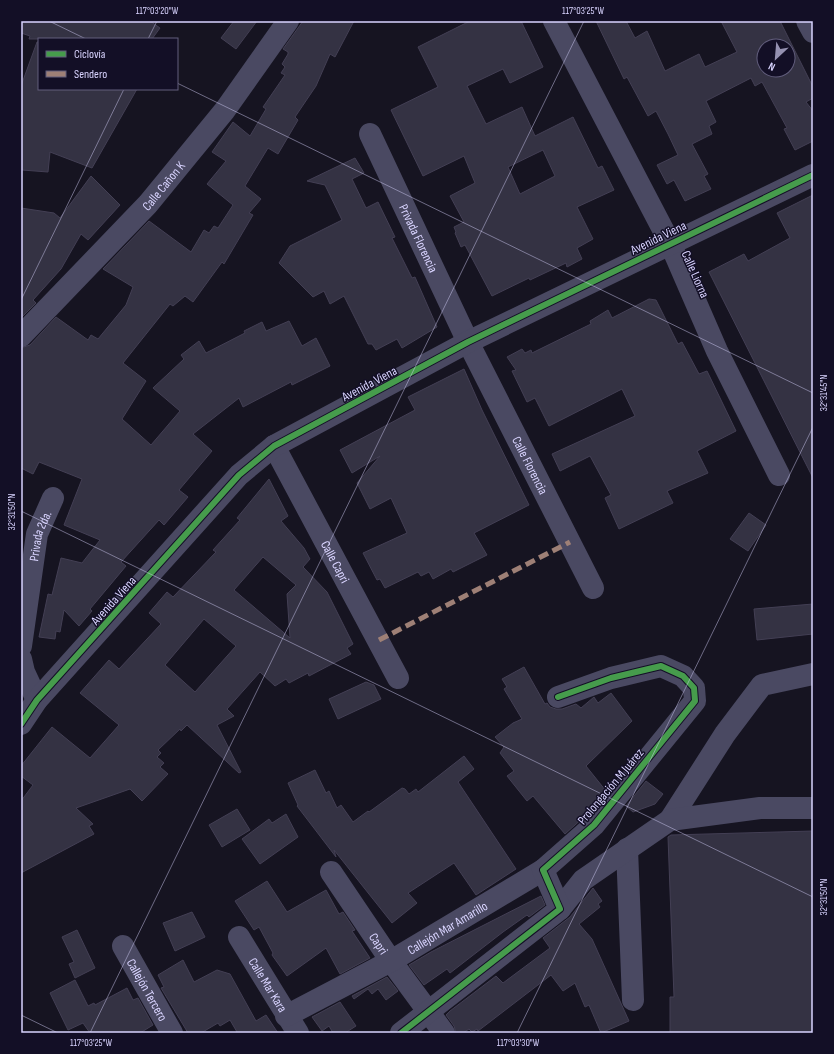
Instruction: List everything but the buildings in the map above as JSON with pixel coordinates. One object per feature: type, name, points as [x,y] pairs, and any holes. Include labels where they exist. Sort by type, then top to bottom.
[{"type":"street","name":"Calle Cañon K","points":[[21,336],[148,204],[225,110],[288,21]]},
{"type":"street","name":"Calle Liorna","points":[[554,21],[670,243],[717,351],[779,475]]},
{"type":"street","points":[[807,21],[813,32]]},
{"type":"street","name":"Privada Florencia","points":[[370,134],[468,342]]},
{"type":"street","name":"Avenida Viena","points":[[21,724],[37,700],[239,475],[274,446],[468,342],[813,175]]},
{"type":"street","name":"Calle Florencia","points":[[468,342],[593,588]]},
{"type":"street","name":"Calle Capri","points":[[274,446],[398,678]]},
{"type":"street","name":"Privada 2da.","points":[[21,646],[37,534],[53,498]]},
{"type":"street","points":[[21,659],[24,672],[37,700]]},
{"type":"street","name":"Prolongación M Juárez","points":[[543,870],[548,863],[594,825],[694,701],[694,688],[683,676],[661,666],[611,678],[558,697]]},
{"type":"street","points":[[401,1033],[560,909],[583,880],[670,820],[726,734],[762,685],[813,674]]},
{"type":"street","points":[[670,820],[760,808],[813,808]]},
{"type":"street","points":[[627,849],[633,1000]]},
{"type":"street","points":[[543,870],[560,909]]},
{"type":"street","name":"Callejón Mar Amarillo","points":[[292,1024],[391,961],[543,870]]},
{"type":"street","name":"Capri","points":[[331,872],[391,961],[444,1033]]},
{"type":"street","name":"Calle Mar Kara","points":[[239,937],[292,1024]]},
{"type":"street","name":"Callejón Tercero","points":[[124,946],[172,1033]]},
{"type":"marked path","points":[[379,640],[570,542]]},
{"type":"cycle path","points":[[21,724],[37,700],[239,475],[274,446],[468,342],[813,175]]},
{"type":"cycle path","points":[[401,1033],[560,909],[543,870],[594,825],[695,701],[694,688],[683,676],[661,666],[611,678],[558,697]]}]
